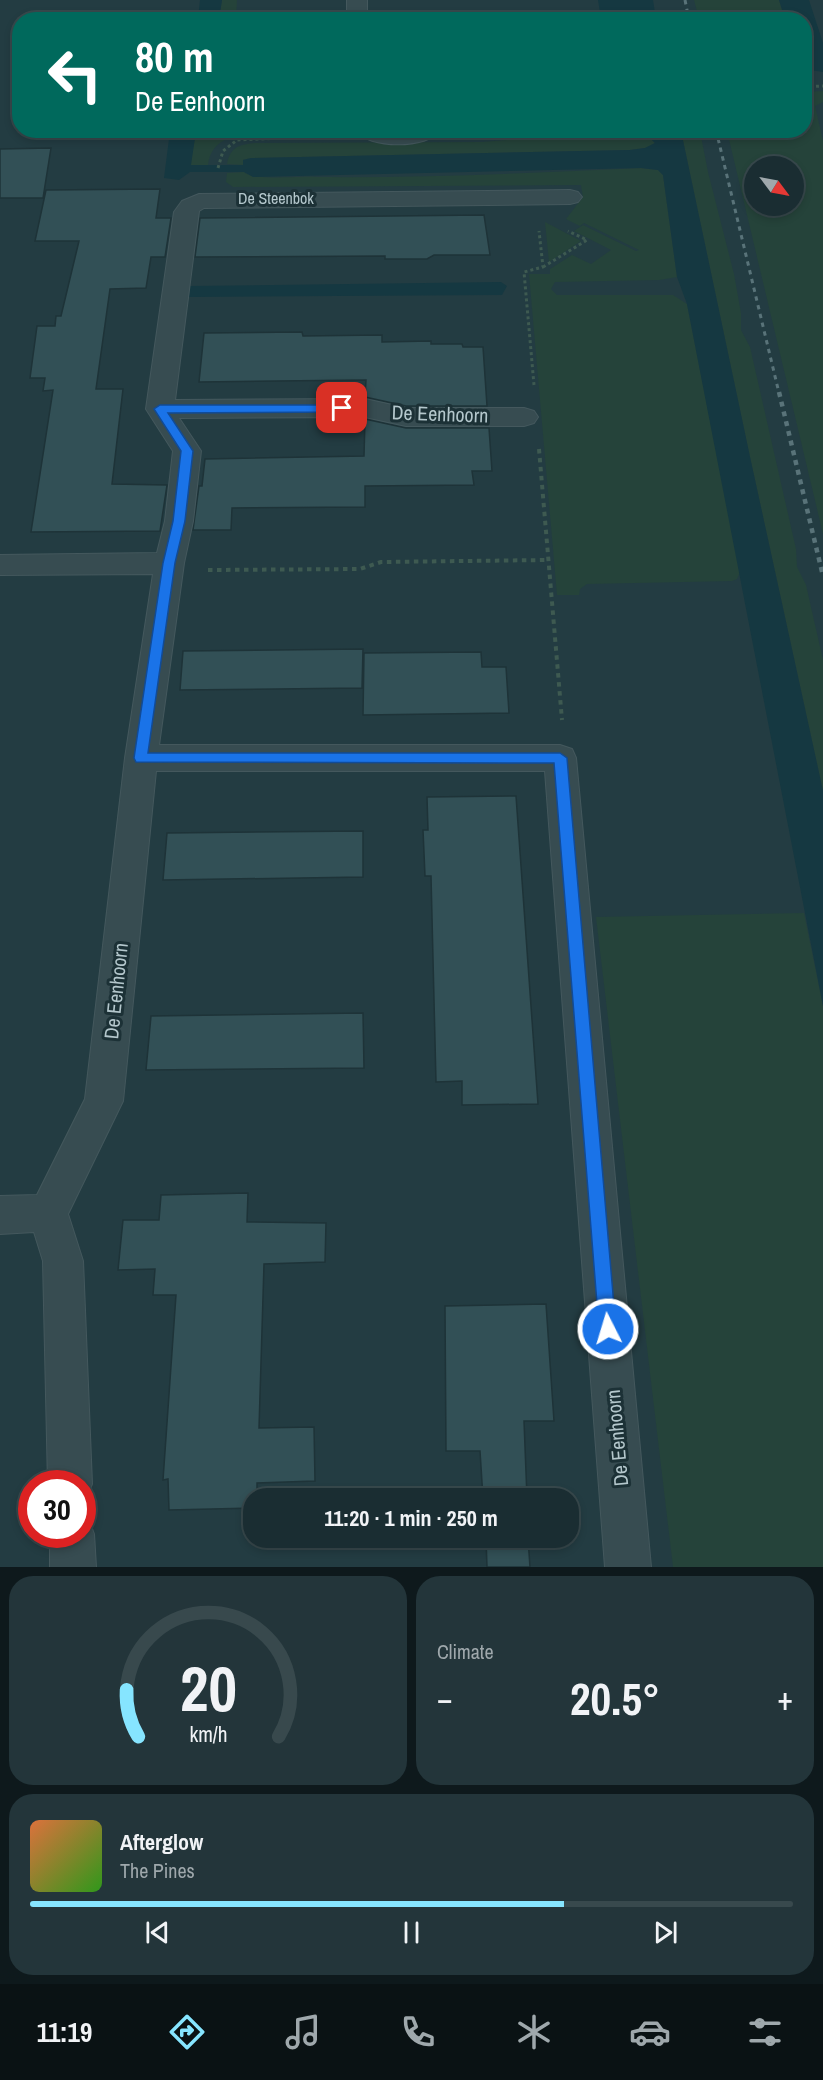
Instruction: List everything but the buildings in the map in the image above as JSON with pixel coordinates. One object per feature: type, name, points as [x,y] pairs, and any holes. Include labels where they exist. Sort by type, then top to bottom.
[{"type":"street","name":"De Steenbok","points":[[160,409],[186,212],[190,206],[199,201],[213,199],[536,206],[570,197]]},
{"type":"street","name":"De Eenhoorn","points":[[160,409],[365,408],[406,417],[532,416]]},
{"type":"street","name":"De Eenhoorn","points":[[48,1213],[104,1101],[141,758],[169,563],[179,521],[187,451],[160,409]]},
{"type":"street","points":[[0,565],[169,563]]},
{"type":"street","points":[[141,758],[560,758]]},
{"type":"street","name":"De Eenhoorn","points":[[560,758],[628,1567]]},
{"type":"street","points":[[0,1215],[48,1213],[63,1262],[70,1470]]},
{"type":"street","points":[[72,1548],[73,1567]]},
{"type":"path","points":[[219,164],[221,152],[227,145],[237,140],[277,138]]},
{"type":"path","points":[[536,206],[543,267]]},
{"type":"path","points":[[536,206],[587,240],[543,267],[524,272],[532,416],[548,560],[563,740],[560,758]]},
{"type":"path","points":[[169,563],[191,570],[360,569],[381,562],[548,560]]},
{"type":"green space","points":[[222,0],[237,0],[236,12],[220,12]]},
{"type":"green space","points":[[694,0],[779,0],[783,12],[697,12]]},
{"type":"green space","points":[[823,91],[823,102],[815,106],[823,141],[823,534],[747,216],[804,216],[804,156],[744,156],[744,202],[729,138],[812,138],[812,92]]},
{"type":"green space","points":[[195,138],[229,138],[213,150],[208,165],[190,165]]},
{"type":"green space","points":[[650,138],[655,143],[645,148],[630,150],[251,158],[243,160],[243,165],[227,164],[233,150],[251,143],[482,142],[521,139]]},
{"type":"green space","points":[[682,138],[701,138],[734,274],[741,313],[741,330],[750,347],[796,549],[797,567],[806,585],[823,660],[823,791]]},
{"type":"green space","points":[[641,168],[658,170],[663,175],[677,277],[659,280],[555,282],[551,289],[557,295],[673,295],[687,304],[740,572],[737,579],[732,581],[587,584],[580,589],[579,595],[557,595],[529,274],[550,274],[550,269],[572,255],[591,264],[611,250],[574,231],[583,225],[636,251],[639,250],[584,223],[580,226],[566,219],[583,197],[581,185],[233,187],[226,182],[227,173],[244,172],[249,175],[267,177],[397,177]]},
{"type":"green space","points":[[545,222],[581,241],[549,262]]},
{"type":"green space","points":[[804,913],[823,1006],[823,1567],[673,1567],[596,917]]},
{"type":"water","points":[[200,0],[222,0],[220,12],[199,12]]},
{"type":"water","points":[[598,0],[653,0],[655,12],[600,12]]},
{"type":"water","points":[[779,0],[809,0],[823,43],[823,72],[812,70],[812,12],[783,12]]},
{"type":"water","points":[[169,138],[195,138],[191,165],[243,165],[243,160],[251,158],[630,150],[645,148],[655,143],[650,138],[682,138],[823,791],[823,1006],[687,304],[677,277],[663,175],[658,170],[641,168],[253,177],[244,172],[190,172],[179,180],[164,178]]},
{"type":"water","points":[[501,282],[507,286],[502,295],[189,297],[190,286]]},
{"type":"railway","points":[[685,0],[687,12]]},
{"type":"railway","points":[[718,138],[779,393]]},
{"type":"railway","points":[[779,392],[823,576]]},
{"type":"route","points":[[342,408],[160,409],[187,451],[179,521],[169,563],[141,758],[560,758],[608,1329]]}]
